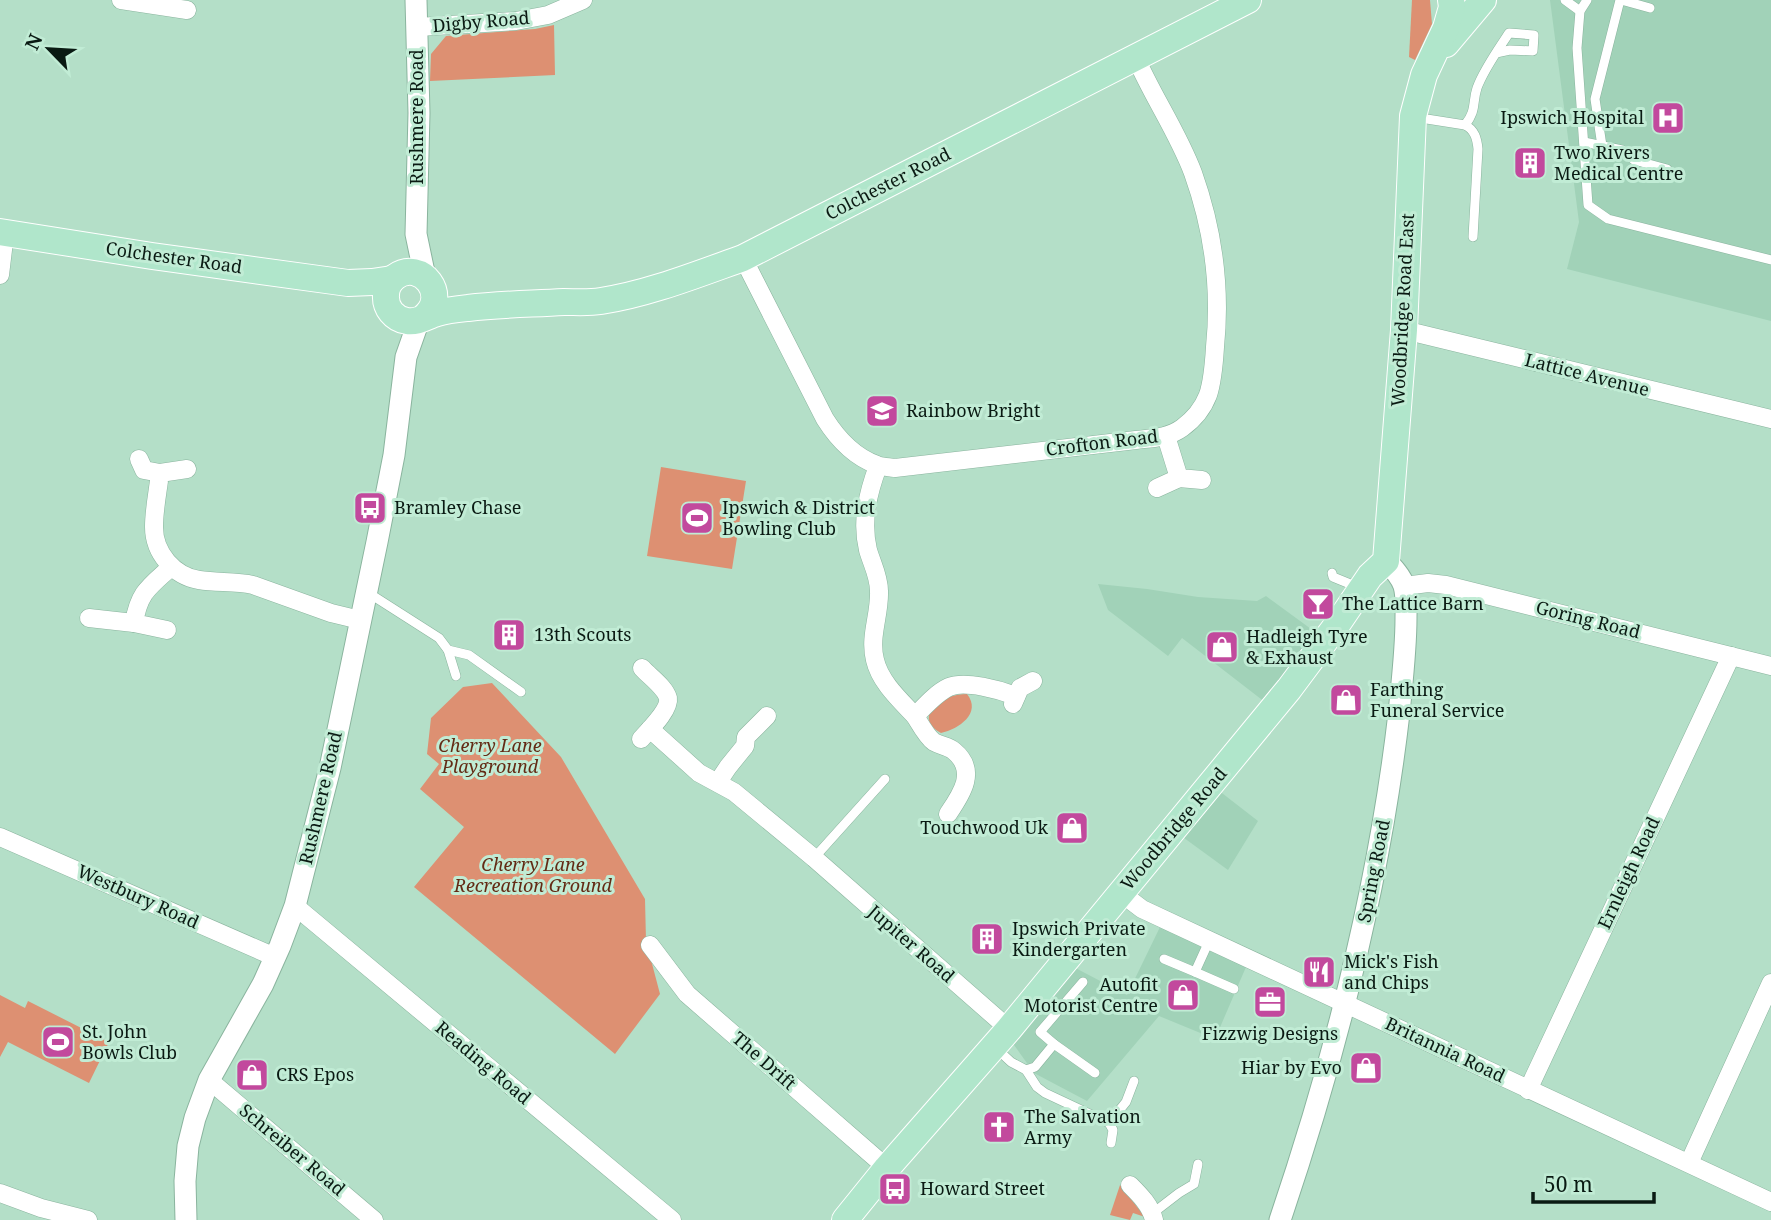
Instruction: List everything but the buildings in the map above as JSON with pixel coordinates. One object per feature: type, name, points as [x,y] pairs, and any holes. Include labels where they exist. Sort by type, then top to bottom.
[{"type":"main road","name":"Woodbridge Road East","points":[[1385,561],[1388,477],[1404,330],[1413,116],[1419,88],[1446,28],[1452,7],[1451,0]]},
{"type":"main road","name":"Woodbridge Road East","points":[[1431,62],[1483,0]]},
{"type":"main road","name":"Colchester Road","points":[[2,233],[348,283],[409,296],[448,311],[509,304],[601,301],[664,286],[743,258],[1136,58],[1234,3]]},
{"type":"main road","name":"Colchester Road","points":[[409,296],[470,296],[509,304]]},
{"type":"main road","name":"Woodbridge Road","points":[[846,1220],[887,1168],[1001,1038],[1289,689],[1370,576],[1385,561]]},
{"type":"street","points":[[121,0],[153,2],[187,10]]},
{"type":"street","name":"Rushmere Road","points":[[186,1220],[185,1181],[191,1130],[209,1080],[253,1003],[295,906],[330,768],[394,455],[405,357],[410,257],[416,234],[419,113],[416,0]]},
{"type":"street","name":"Digby Road","points":[[418,27],[516,21],[548,15],[583,0]]},
{"type":"street","name":"Crofton Road","points":[[878,466],[895,468],[1166,436],[1180,429],[1203,406],[1213,373],[1216,338],[1216,268],[1211,239],[1193,173],[1136,58]]},
{"type":"street","points":[[0,275],[2,233]]},
{"type":"street","points":[[743,258],[834,434],[845,445],[878,466],[870,489],[866,522],[866,540],[877,576],[879,594],[873,629],[874,659],[884,680],[933,742],[956,752],[962,760],[966,769],[965,789],[948,814]]},
{"type":"street","name":"Lattice Avenue","points":[[1404,330],[1771,419]]},
{"type":"street","points":[[1166,436],[1179,478]]},
{"type":"street","points":[[138,459],[144,470],[160,473],[187,469]]},
{"type":"street","points":[[160,473],[154,529],[156,541],[171,567],[200,580],[253,585],[331,613],[360,620]]},
{"type":"street","points":[[1157,488],[1179,478],[1202,480]]},
{"type":"street","points":[[1385,561],[1396,572],[1404,586]]},
{"type":"street","points":[[134,623],[141,597],[171,567]]},
{"type":"street","name":"Goring Road","points":[[1404,586],[1428,583],[1446,585],[1771,666]]},
{"type":"street","name":"Spring Road","points":[[1280,1220],[1345,1003],[1373,884],[1394,754],[1406,637],[1404,586]]},
{"type":"street","points":[[89,618],[134,623],[167,631]]},
{"type":"street","name":"Ernleigh Road","points":[[1528,1090],[1731,656]]},
{"type":"street","name":"Jupiter Road","points":[[642,668],[664,691],[668,704],[645,734],[699,773],[734,792],[814,858],[1001,1038]]},
{"type":"street","points":[[915,716],[949,687],[958,685],[989,689],[1014,701],[1020,688],[1032,681]]},
{"type":"street","points":[[718,782],[745,746],[746,737],[766,716]]},
{"type":"street","name":"Westbury Road","points":[[0,837],[275,957]]},
{"type":"street","name":"Britannia Road","points":[[1121,893],[1142,909],[1771,1202]]},
{"type":"street","name":"Reading Road","points":[[295,906],[672,1220]]},
{"type":"street","name":"The Drift","points":[[650,945],[687,994],[887,1168]]},
{"type":"street","points":[[1689,1163],[1771,983]]},
{"type":"street","name":"Schreiber Road","points":[[209,1080],[374,1220]]},
{"type":"street","points":[[1130,1185],[1142,1197],[1153,1217]]},
{"type":"street","points":[[0,1193],[41,1208],[88,1220]]},
{"type":"lane","points":[[1565,0],[1580,11]]},
{"type":"lane","points":[[1587,0],[1580,11],[1577,48],[1588,205],[1608,219],[1771,260]]},
{"type":"lane","points":[[1602,146],[1595,99],[1620,0],[1650,8]]},
{"type":"lane","points":[[1465,125],[1474,110],[1479,84],[1496,53]]},
{"type":"lane","points":[[1413,116],[1465,125],[1476,136],[1478,148],[1474,237]]},
{"type":"lane","points":[[1584,142],[1622,150],[1634,160],[1667,169]]},
{"type":"lane","points":[[1332,573],[1333,578],[1361,589]]},
{"type":"lane","points":[[366,593],[439,638],[448,650],[456,676]]},
{"type":"lane","points":[[448,650],[469,654],[522,692]]},
{"type":"lane","points":[[814,858],[886,779]]},
{"type":"lane","points":[[1195,972],[1210,939]]},
{"type":"lane","points":[[1164,959],[1234,989]]},
{"type":"lane","points":[[1083,982],[1040,1032],[1095,1073]]},
{"type":"lane","points":[[1001,1038],[1019,1067],[1026,1070],[1035,1067],[1054,1044]]},
{"type":"lane","points":[[1026,1070],[1030,1079],[1045,1093],[1109,1123],[1113,1130],[1111,1143]]},
{"type":"lane","points":[[1109,1123],[1126,1102],[1135,1081]]},
{"type":"lane","points":[[1153,1217],[1179,1193],[1194,1184],[1199,1164]]},
{"type":"shaded area","name":"Ipswich Hospital","points":[[1550,0],[1771,0],[1771,321],[1567,269],[1579,222]]},
{"type":"shaded area","points":[[1098,584],[1198,597],[1257,601],[1266,596],[1322,637],[1270,706],[1182,638],[1168,656],[1108,610]]},
{"type":"shaded area","points":[[1218,790],[1258,821],[1228,870],[1180,835]]},
{"type":"shaded area","points":[[1160,927],[1246,967],[1215,1039],[1159,1016],[1087,1101],[1034,1073],[1014,1045],[1001,1038],[1064,962],[1127,995]]},
{"type":"green space","points":[[1412,0],[1430,0],[1432,24],[1415,60],[1409,57]]},
{"type":"green space","points":[[554,25],[555,75],[430,81],[431,54],[446,36]]},
{"type":"green space","name":"Ipswich & District Bowling Club","points":[[661,467],[746,481],[732,569],[647,556]]},
{"type":"green space","name":"Cherry Lane Recreation Ground","points":[[492,683],[561,757],[645,899],[646,941],[660,994],[615,1054],[414,887],[464,827],[420,789],[439,764],[427,754],[431,718],[463,687]]},
{"type":"green space","points":[[967,694],[972,708],[966,719],[955,728],[941,733],[934,729],[929,718],[932,708],[949,697]]},
{"type":"green space","name":"St. John Bowls Club","points":[[0,995],[25,1008],[28,1001],[109,1042],[89,1083],[8,1042],[0,1057]]},
{"type":"green space","points":[[1120,1185],[1145,1217],[1133,1213],[1130,1220],[1110,1215]]},
{"type":"place","name":"Ipswich Hospital","points":[[1668,118]]},
{"type":"place","name":"Two Rivers Medical Centre","points":[[1530,163]]},
{"type":"place","name":"Rainbow Bright","points":[[882,411]]},
{"type":"place","name":"Bramley Chase","points":[[370,508]]},
{"type":"place","name":"Ipswich & District Bowling Club","points":[[697,518]]},
{"type":"place","name":"The Lattice Barn","points":[[1318,604]]},
{"type":"place","name":"13th Scouts","points":[[509,635]]},
{"type":"place","name":"Hadleigh Tyre & Exhaust","points":[[1222,647]]},
{"type":"place","name":"Farthing Funeral Service","points":[[1346,700]]},
{"type":"place","name":"Touchwood Uk","points":[[1072,828]]},
{"type":"place","name":"Ipswich Private Kindergarten","points":[[987,939]]},
{"type":"place","name":"Mick's Fish and Chips","points":[[1319,972]]},
{"type":"place","name":"Autofit Motorist Centre","points":[[1183,995]]},
{"type":"place","name":"Fizzwig Designs","points":[[1270,1002]]},
{"type":"place","name":"St. John Bowls Club","points":[[58,1042]]},
{"type":"place","name":"Hiar by Evo","points":[[1366,1068]]},
{"type":"place","name":"CRS Epos","points":[[252,1075]]},
{"type":"place","name":"The Salvation Army","points":[[999,1127]]},
{"type":"place","name":"Howard Street","points":[[895,1189]]},
{"type":"park label","name":"Cherry Lane Playground","points":[[490,756]]}]
